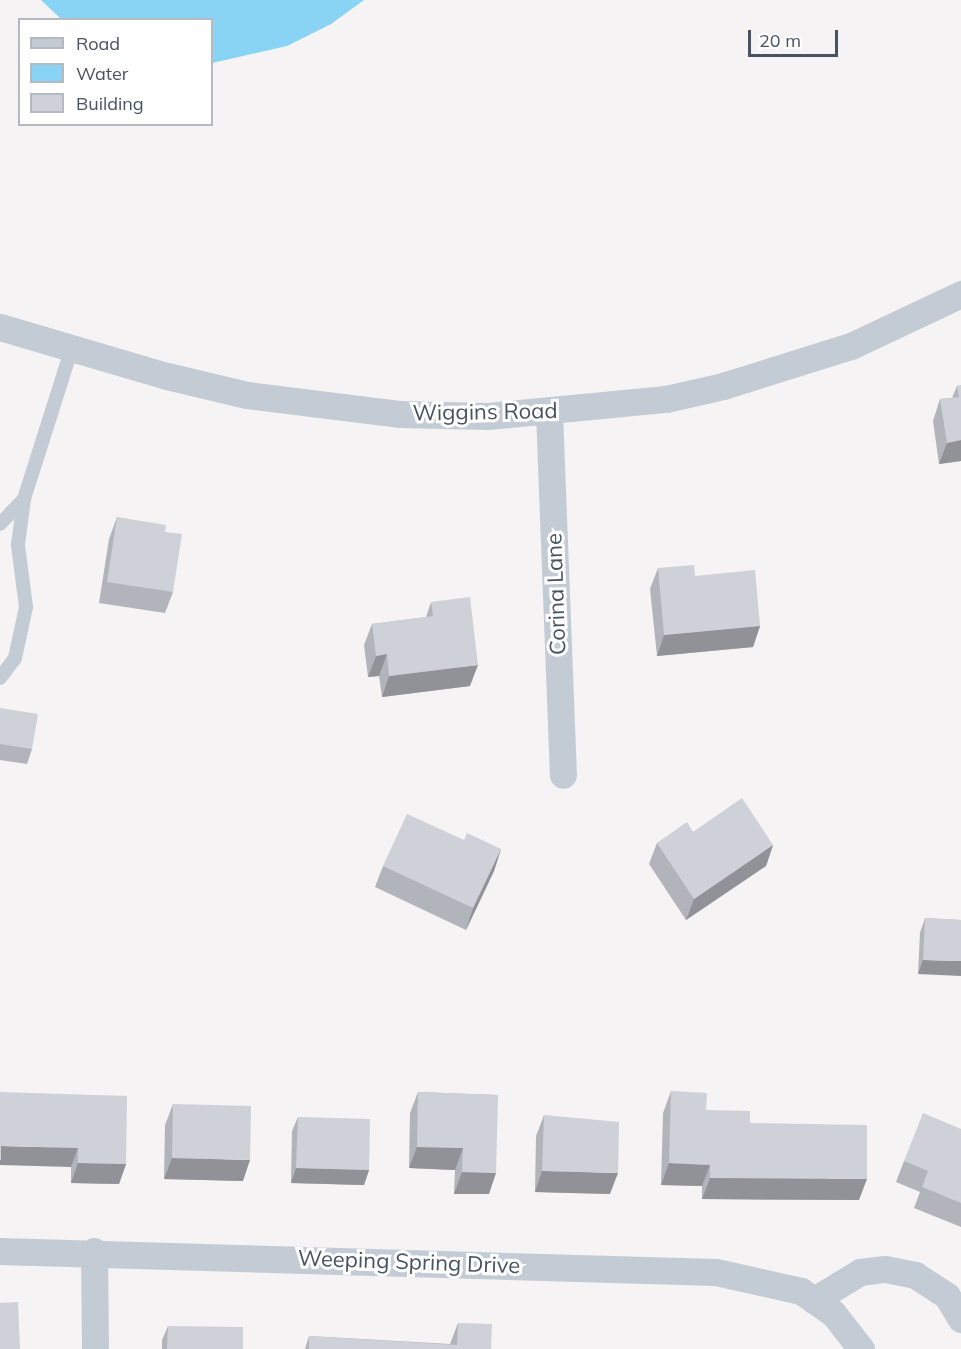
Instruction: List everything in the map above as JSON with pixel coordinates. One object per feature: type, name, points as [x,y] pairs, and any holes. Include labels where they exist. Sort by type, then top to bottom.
[{"type":"street","name":"Wiggins Road","points":[[0,327],[167,376],[308,405],[399,414],[488,416],[549,412],[666,399],[734,383],[851,346],[961,294]]},
{"type":"street","name":"Corina Lane","points":[[549,412],[563,775]]},
{"type":"street","name":"Weeping Spring Drive","points":[[0,1251],[94,1251],[716,1272],[801,1291],[833,1313],[861,1349]]},
{"type":"street","points":[[94,1251],[95,1349]]},
{"type":"street","points":[[814,1300],[860,1272],[885,1269],[915,1275],[947,1296],[961,1319]]},
{"type":"lane","points":[[0,678],[15,658],[26,607],[18,545],[24,499],[72,348]]},
{"type":"lane","points":[[0,524],[24,499]]},
{"type":"water","points":[[41,0],[364,0],[331,24],[287,46],[213,63],[213,18],[60,18]]},
{"type":"building","points":[[961,385],[961,440],[947,443],[940,399],[959,397],[957,386]]},
{"type":"building","points":[[117,517],[166,525],[165,532],[182,534],[173,592],[107,582]]},
{"type":"building","points":[[694,565],[695,576],[755,570],[760,626],[664,635],[658,568]]},
{"type":"building","points":[[470,597],[478,665],[389,676],[387,654],[376,656],[372,624],[433,616],[431,602]]},
{"type":"building","points":[[0,708],[38,714],[32,749],[0,744]]},
{"type":"building","points":[[742,798],[773,845],[694,899],[657,843],[687,822],[693,832]]},
{"type":"building","points":[[407,814],[464,840],[467,833],[501,849],[473,908],[383,866]]},
{"type":"building","points":[[925,918],[961,920],[961,961],[923,960]]},
{"type":"building","points":[[671,1091],[707,1093],[706,1110],[750,1111],[750,1123],[867,1125],[867,1179],[710,1178],[710,1165],[669,1163]]},
{"type":"building","points":[[0,1092],[127,1096],[126,1164],[78,1163],[78,1148],[1,1146],[0,1160]]},
{"type":"building","points":[[418,1092],[498,1095],[496,1173],[462,1172],[463,1148],[417,1147]]},
{"type":"building","points":[[173,1104],[251,1106],[250,1160],[172,1158]]},
{"type":"building","points":[[923,1113],[961,1129],[961,1203],[922,1187],[928,1171],[904,1161]]},
{"type":"building","points":[[544,1115],[619,1122],[618,1173],[542,1171]]},
{"type":"building","points":[[298,1117],[370,1119],[369,1170],[296,1168]]},
{"type":"building","points":[[18,1302],[20,1349],[0,1349],[0,1303]]},
{"type":"building","points":[[458,1323],[492,1324],[491,1349],[309,1349],[309,1336],[457,1345]]},
{"type":"building","points":[[168,1326],[243,1327],[243,1349],[167,1349]]}]
